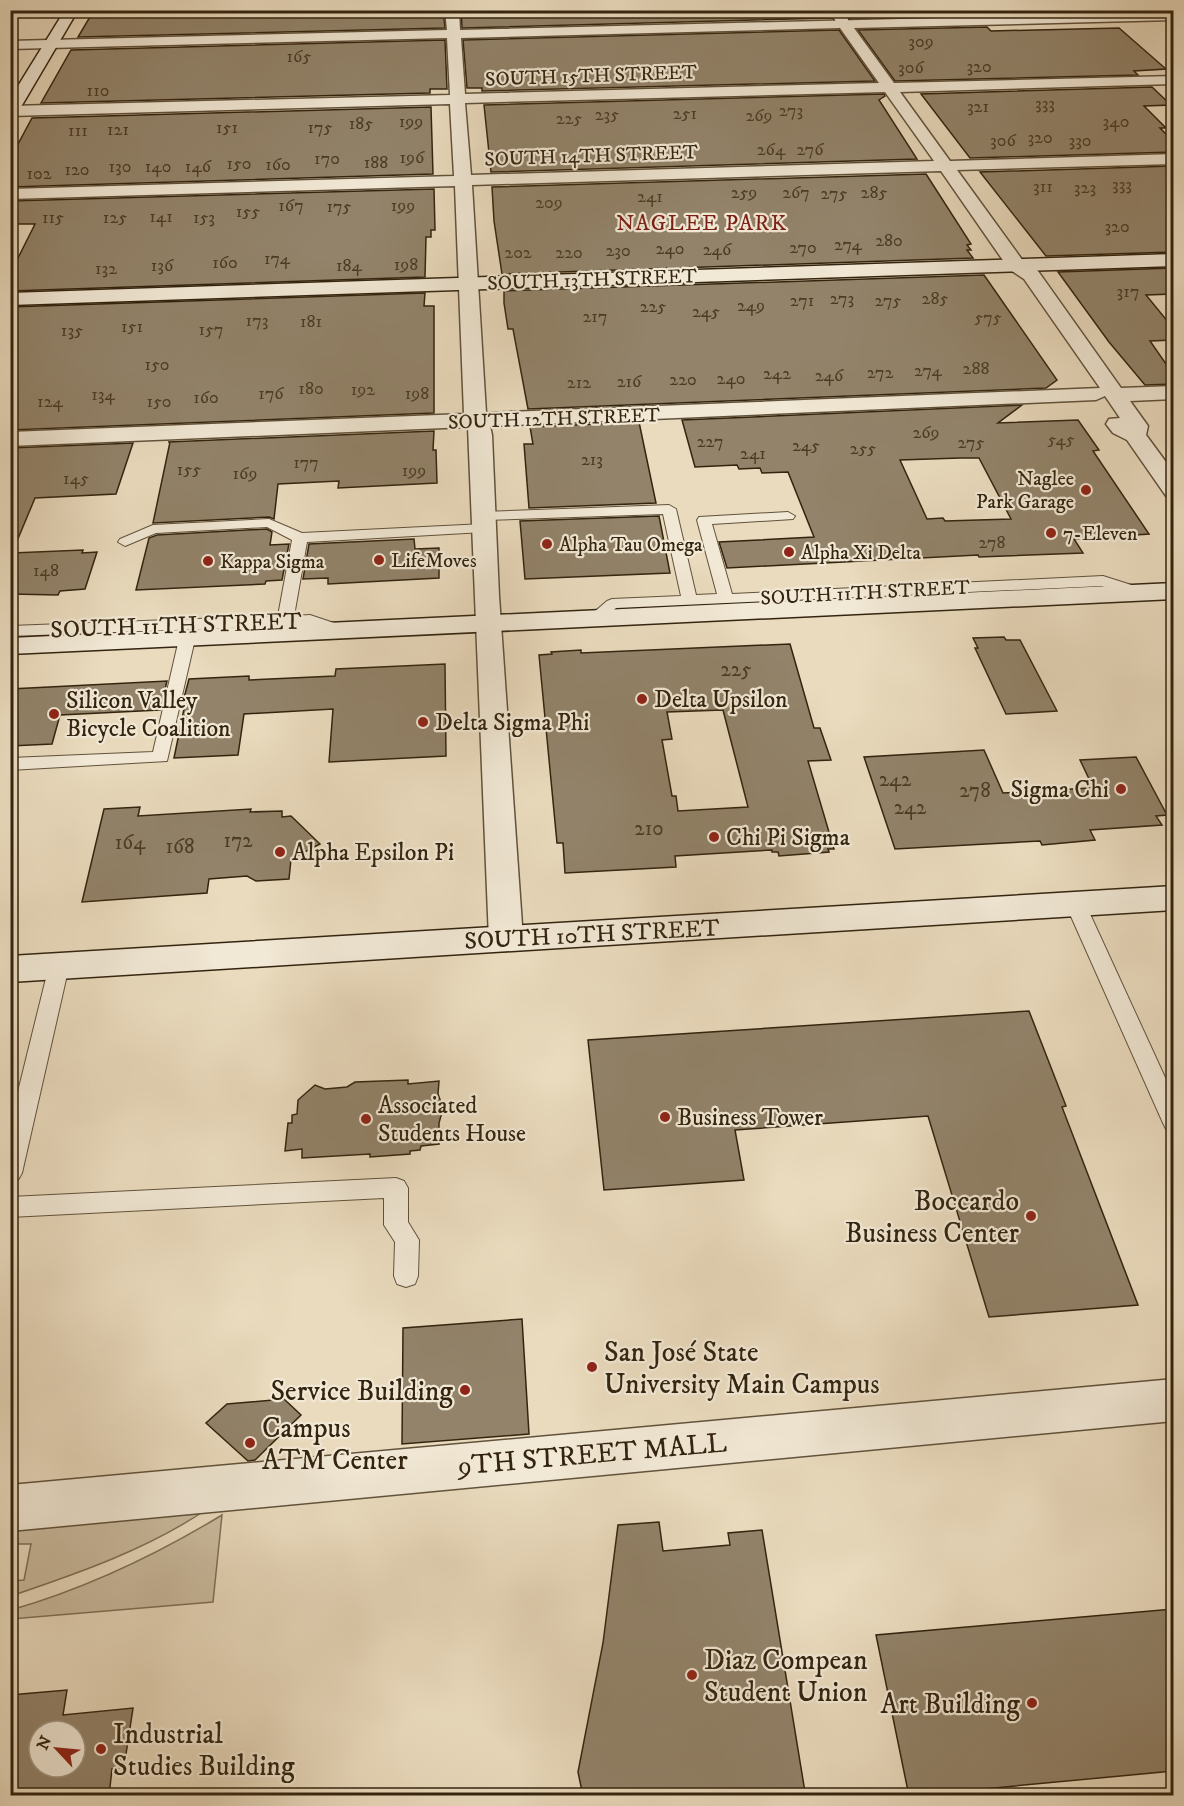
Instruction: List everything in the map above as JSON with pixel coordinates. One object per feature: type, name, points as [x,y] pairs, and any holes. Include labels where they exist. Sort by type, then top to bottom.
[{"type":"street","points":[[11,112],[72,10]]},
{"type":"street","points":[[835,10],[1016,265],[1015,276],[1106,394],[1120,428],[1135,435],[1173,491]]},
{"type":"street","points":[[10,45],[453,22],[844,24],[1173,16]]},
{"type":"street","points":[[453,22],[469,283],[474,409],[481,435],[488,623],[506,939]]},
{"type":"street","name":"SOUTH 15TH STREET","points":[[11,112],[1173,80]]},
{"type":"street","name":"SOUTH 14TH STREET","points":[[10,194],[1173,159]]},
{"type":"street","name":"SOUTH 13TH STREET","points":[[10,299],[1173,260]]},
{"type":"street","name":"SOUTH 12TH STREET","points":[[10,439],[1173,392]]},
{"type":"street","name":"SOUTH 11TH STREET","points":[[10,646],[1173,591]]},
{"type":"street","name":"SOUTH 10TH STREET","points":[[10,969],[1173,898]]},
{"type":"street","name":"9TH STREET MALL","points":[[10,1508],[567,1454],[1173,1400]]},
{"type":"lane","points":[[125,542],[153,529],[268,523],[300,538],[669,509],[690,601]]},
{"type":"lane","points":[[726,599],[704,520],[788,516]]},
{"type":"lane","points":[[285,621],[300,538]]},
{"type":"lane","name":"SOUTH 11TH STREET","points":[[594,618],[612,604],[1103,581],[1139,592]]},
{"type":"lane","name":"SOUTH 11TH STREET","points":[[10,631],[310,620],[340,630]]},
{"type":"lane","points":[[10,764],[161,757],[187,639]]},
{"type":"lane","points":[[1075,903],[1173,1123]]},
{"type":"lane","points":[[10,1173],[59,966]]},
{"type":"lane","points":[[10,1207],[396,1188],[396,1225],[407,1240],[406,1276]]},
{"type":"shaded area","points":[[210,1507],[164,1535],[139,1547],[88,1569],[11,1596],[11,1581],[24,1580],[31,1544],[13,1544],[17,1522]]},
{"type":"shaded area","points":[[222,1515],[213,1602],[11,1619],[11,1610],[65,1592],[119,1570]]},
{"type":"building","points":[[94,10],[443,10],[445,28],[78,37]]},
{"type":"building","points":[[461,10],[827,10],[831,18],[462,28]]},
{"type":"building","points":[[845,10],[973,10],[976,15],[850,18]]},
{"type":"building","points":[[987,27],[991,31],[1119,28],[1166,69],[1134,71],[1138,75],[895,81],[858,30]]},
{"type":"building","points":[[839,30],[875,81],[482,91],[482,88],[467,88],[463,40]]},
{"type":"building","points":[[445,40],[447,89],[430,89],[430,93],[41,103],[71,50]]},
{"type":"building","points":[[1152,87],[1171,105],[1144,106],[1166,128],[1160,128],[1173,141],[1173,152],[970,158],[921,94]]},
{"type":"building","points":[[884,94],[885,96],[879,100],[917,159],[491,172],[484,105]]},
{"type":"building","points":[[431,107],[433,174],[10,187],[10,159],[32,118]]},
{"type":"building","points":[[1173,166],[1173,252],[1046,256],[980,172]]},
{"type":"building","points":[[926,174],[971,244],[967,245],[971,250],[967,250],[973,258],[502,274],[494,221],[492,187]]},
{"type":"building","points":[[434,189],[435,230],[431,230],[431,237],[426,237],[425,277],[10,291],[10,274],[35,224],[10,224],[10,201]]},
{"type":"building","points":[[1173,268],[1173,294],[1146,295],[1173,328],[1173,340],[1150,341],[1173,374],[1173,384],[1145,385],[1109,342],[1058,272]]},
{"type":"building","points":[[984,275],[1057,380],[1046,388],[528,409],[513,329],[508,329],[504,303],[504,291]]},
{"type":"building","points":[[425,293],[424,306],[434,306],[434,413],[10,430],[10,307]]},
{"type":"building","points":[[1022,405],[998,423],[1078,420],[1099,450],[1093,451],[1149,534],[1074,539],[1083,553],[979,557],[978,555],[727,568],[719,542],[814,537],[788,472],[762,473],[760,468],[739,469],[737,465],[695,467],[682,420]],"holes":[[[979,458],[1011,519],[945,521],[943,518],[927,519],[900,460]]]},
{"type":"building","points":[[639,422],[656,503],[529,508],[524,444],[533,444],[530,427]]},
{"type":"building","points":[[434,431],[433,450],[436,450],[437,483],[338,488],[339,481],[278,484],[274,519],[269,517],[153,523],[170,442],[168,442]]},
{"type":"building","points":[[133,443],[116,494],[35,498],[12,553],[83,550],[82,553],[97,552],[85,589],[60,591],[58,595],[10,594],[10,448]]},
{"type":"building","name":"Alpha Tau Omega","points":[[659,516],[670,573],[525,579],[520,521]]},
{"type":"building","name":"Kappa Sigma","points":[[267,529],[272,532],[270,545],[289,544],[282,580],[266,581],[265,584],[136,590],[149,538],[157,535]]},
{"type":"building","name":"LifeMoves","points":[[414,539],[415,549],[439,548],[439,578],[328,584],[328,578],[303,579],[309,544]]},
{"type":"building","points":[[1004,637],[1006,640],[1020,640],[1057,711],[1006,714],[975,648],[978,648],[973,638]]},
{"type":"building","points":[[790,644],[814,728],[820,728],[831,760],[808,761],[834,849],[828,849],[829,852],[779,856],[778,852],[772,852],[772,850],[675,856],[676,867],[565,873],[563,843],[557,843],[539,655],[581,650],[581,653]],"holes":[[[723,710],[748,807],[678,811],[676,796],[672,796],[662,740],[672,739],[667,712]]]},
{"type":"building","points":[[445,664],[446,756],[329,762],[333,709],[244,714],[238,755],[174,758],[184,709],[181,709],[189,679],[249,676],[249,680],[335,676],[336,669]]},
{"type":"building","name":"Silicon Valley Bicycle Coalition","points":[[167,681],[160,710],[60,715],[52,744],[10,746],[10,689]]},
{"type":"building","points":[[984,750],[1003,793],[1090,788],[1088,783],[1091,783],[1080,760],[1136,757],[1167,815],[1156,816],[1162,825],[1090,830],[1095,840],[1042,845],[1040,841],[895,849],[864,757]]},
{"type":"building","points":[[140,807],[138,816],[251,809],[250,812],[282,811],[282,817],[291,816],[320,844],[291,859],[289,879],[256,881],[247,876],[209,879],[207,893],[82,902],[104,809]]},
{"type":"building","name":"Boccardo Business Center","points":[[1029,1011],[1066,1106],[1062,1107],[1138,1305],[989,1317],[928,1116],[735,1130],[744,1180],[604,1190],[588,1040]]},
{"type":"building","name":"Associated Students House","points":[[408,1080],[408,1084],[439,1081],[438,1094],[443,1108],[439,1123],[439,1144],[421,1146],[420,1150],[410,1151],[410,1154],[370,1157],[370,1154],[302,1158],[302,1149],[285,1151],[288,1123],[292,1123],[292,1115],[297,1114],[298,1100],[315,1085],[325,1089],[347,1087],[355,1082]]},
{"type":"building","name":"Service Building","points":[[522,1319],[529,1434],[402,1444],[403,1328]]},
{"type":"building","name":"Campus ATM Center","points":[[284,1399],[301,1415],[255,1460],[248,1461],[206,1423],[227,1404]]},
{"type":"building","name":"Diaz Compean Student Union","points":[[659,1522],[663,1551],[730,1545],[728,1533],[762,1530],[805,1792],[754,1796],[583,1796],[578,1772],[603,1643],[618,1525]]},
{"type":"building","name":"Art Building","points":[[1173,1609],[1173,1771],[909,1796],[876,1635]]},
{"type":"building","name":"Industrial Studies Building","points":[[67,1690],[63,1715],[133,1708],[124,1767],[112,1769],[109,1796],[10,1796],[10,1695]]},
{"type":"place","name":"Naglee Park Garage","points":[[1086,490]]},
{"type":"place","name":"7-Eleven","points":[[1051,533]]},
{"type":"place","name":"Alpha Tau Omega","points":[[547,544]]},
{"type":"place","name":"Alpha Xi Delta","points":[[789,552]]},
{"type":"place","name":"LifeMoves","points":[[379,560]]},
{"type":"place","name":"Kappa Sigma","points":[[208,561]]},
{"type":"place","name":"Delta Upsilon","points":[[642,699]]},
{"type":"place","name":"Silicon Valley Bicycle Coalition","points":[[54,714]]},
{"type":"place","name":"Delta Sigma Phi","points":[[423,722]]},
{"type":"place","name":"Sigma Chi","points":[[1121,789]]},
{"type":"place","name":"Chi Pi Sigma","points":[[714,837]]},
{"type":"place","name":"Alpha Epsilon Pi","points":[[280,852]]},
{"type":"place","name":"Business Tower","points":[[665,1117]]},
{"type":"place","name":"Associated Students House","points":[[366,1119]]},
{"type":"place","name":"Boccardo Business Center","points":[[1031,1216]]},
{"type":"place","name":"San José State University Main Campus","points":[[592,1367]]},
{"type":"place","name":"Service Building","points":[[465,1390]]},
{"type":"place","name":"Campus ATM Center","points":[[250,1443]]},
{"type":"place","name":"Diaz Compean Student Union","points":[[692,1675]]},
{"type":"place","name":"Art Building","points":[[1032,1703]]},
{"type":"place","name":"Industrial Studies Building","points":[[101,1749]]},
{"type":"district","name":"NAGLEE PARK","points":[[702,222]]}]
